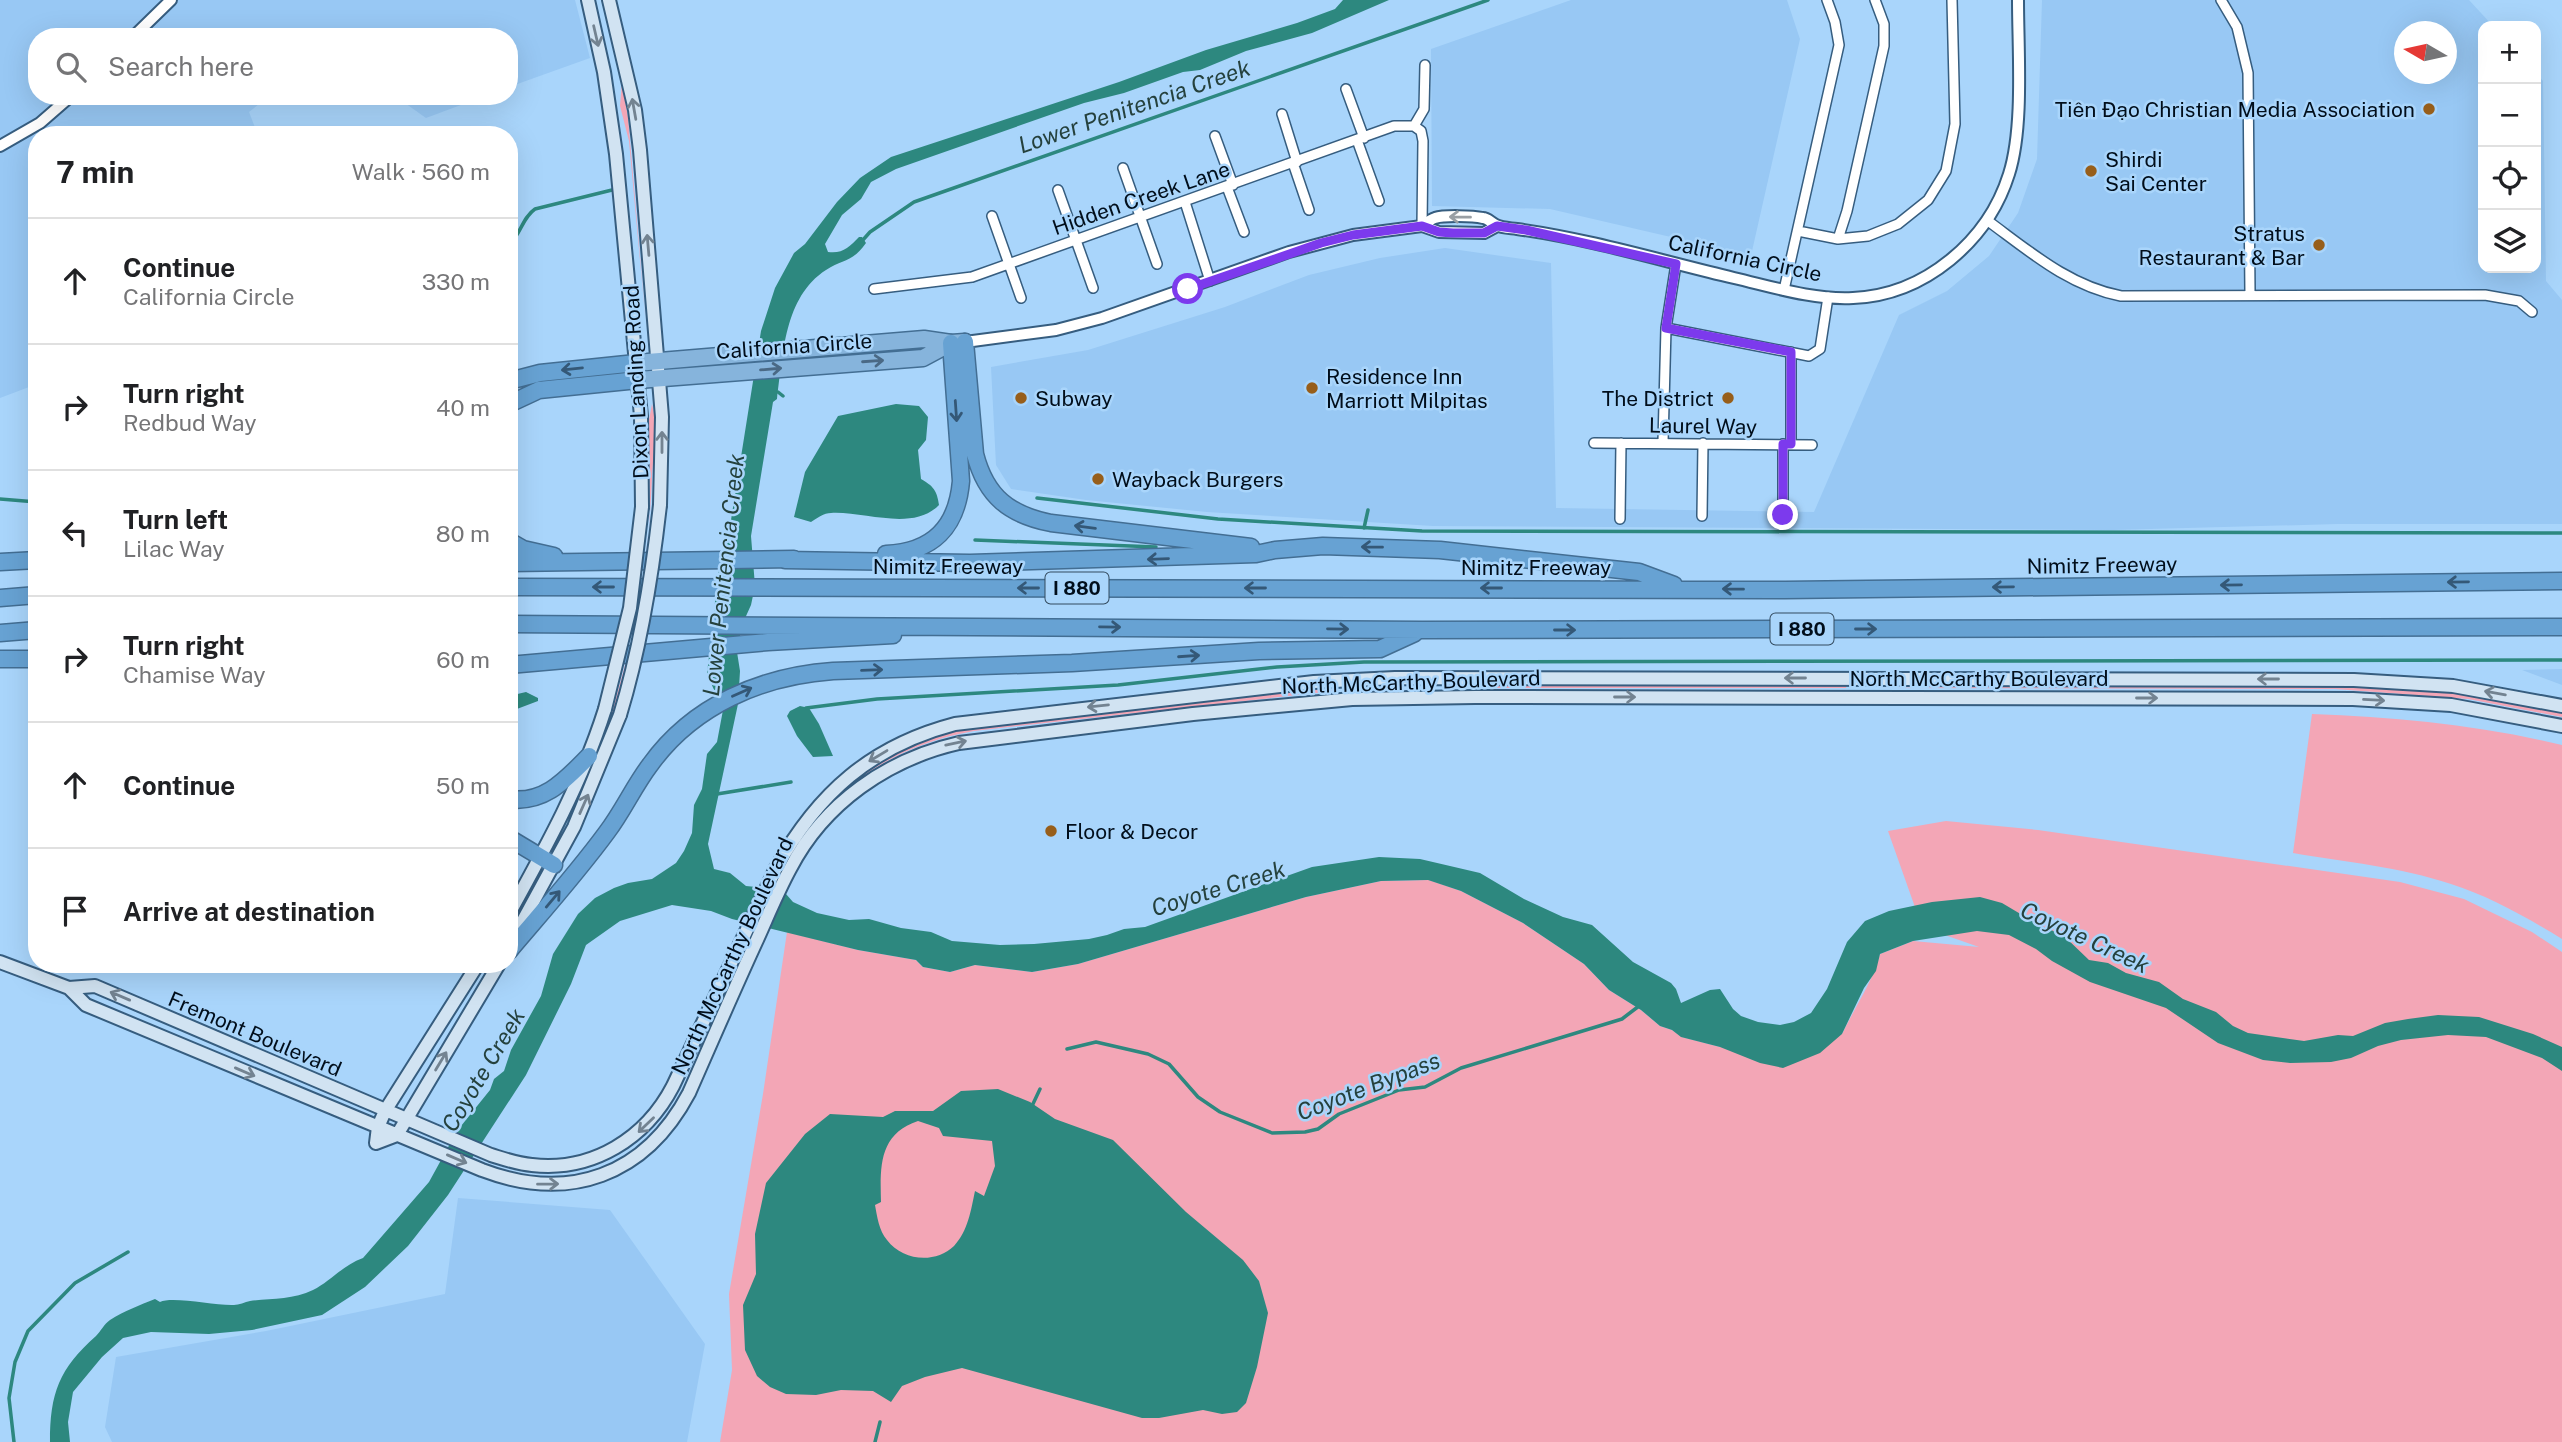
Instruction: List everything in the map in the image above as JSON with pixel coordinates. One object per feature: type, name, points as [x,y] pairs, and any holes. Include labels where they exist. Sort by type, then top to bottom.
[{"type":"highway","name":"California Circle","points":[[638,380],[808,348],[924,339],[958,342]]},
{"type":"highway","name":"California Circle","points":[[636,362],[804,366],[923,358],[958,342]]},
{"type":"highway","points":[[958,342],[979,470],[990,491],[1007,507],[1027,518],[1051,523],[1275,550]]},
{"type":"highway","points":[[518,563],[785,560],[892,554],[915,550],[936,539],[950,524],[959,502],[961,481],[958,342]]},
{"type":"highway","points":[[518,379],[540,373],[636,362]]},
{"type":"highway","points":[[518,400],[539,390],[638,380]]},
{"type":"highway","points":[[518,545],[534,553],[619,561]]},
{"type":"highway","points":[[785,560],[970,563],[1194,557],[1256,554],[1323,546],[1440,550],[1639,572],[1682,589]]},
{"type":"highway","points":[[0,562],[28,560]]},
{"type":"highway","name":"Nimitz Freeway","points":[[518,587],[1785,590],[2562,581]]},
{"type":"highway","points":[[0,598],[28,596]]},
{"type":"highway","name":"I 880","points":[[518,624],[1422,630],[2562,627]]},
{"type":"highway","points":[[518,664],[773,641],[1042,626]]},
{"type":"highway","points":[[518,938],[608,831],[650,764],[676,735],[703,713],[769,681],[804,673],[1072,663],[1259,651],[1380,649],[1422,630]]},
{"type":"highway","points":[[0,633],[28,631]]},
{"type":"highway","points":[[0,659],[28,659]]},
{"type":"highway","points":[[518,799],[550,792],[589,756]]},
{"type":"highway","points":[[518,843],[547,861]]},
{"type":"main road","name":"Dixon Landing Road","points":[[518,928],[589,756],[605,709],[630,608],[642,507],[642,416],[616,154],[604,72],[588,0]]},
{"type":"main road","name":"Dixon Landing Road","points":[[518,901],[579,817],[620,715],[647,610],[660,505],[662,417],[635,110],[609,0]]},
{"type":"main road","points":[[1586,678],[1586,697]]},
{"type":"main road","points":[[1863,678],[1863,697]]},
{"type":"main road","name":"North McCarthy Boulevard","points":[[385,1111],[491,1155],[518,1163],[544,1166],[590,1159],[632,1138],[646,1126],[666,1101],[776,868],[796,834],[833,790],[874,758],[905,741],[972,721],[1362,679],[2354,680],[2453,686],[2562,706]]},
{"type":"main road","points":[[1190,696],[1193,715]]},
{"type":"main road","name":"North McCarthy Boulevard","points":[[397,1135],[513,1181],[537,1184],[561,1184],[596,1177],[620,1167],[643,1152],[680,1110],[790,869],[819,826],[844,801],[883,772],[928,751],[974,740],[1352,699],[2353,699],[2451,705],[2562,726]]},
{"type":"main road","name":"Fremont Boulevard","points":[[0,962],[28,973]]},
{"type":"main road","name":"Fremont Boulevard","points":[[29,973],[69,988],[86,1005],[377,1126]]},
{"type":"main road","points":[[472,973],[385,1111],[377,1126],[376,1143],[397,1135],[494,973]]},
{"type":"main road","name":"Fremont Boulevard","points":[[69,988],[95,986],[385,1111]]},
{"type":"main road","points":[[666,1101],[680,1110]]},
{"type":"street","points":[[142,28],[171,0]]},
{"type":"street","points":[[1784,290],[1839,45],[1828,0]]},
{"type":"street","points":[[1838,239],[1847,211],[1884,46],[1884,24],[1875,0]]},
{"type":"street","points":[[1798,231],[1838,239],[1868,236],[1898,224],[1928,200],[1946,171],[1955,124],[1952,0]]},
{"type":"street","name":"California Circle","points":[[958,342],[1066,327],[1102,318],[1321,243],[1353,235],[1422,226],[1439,232],[1484,233],[1497,226],[1561,237],[1828,298],[1855,298],[1908,286],[1954,257],[1988,221],[2010,173],[2015,146],[2018,0]]},
{"type":"street","points":[[2221,0],[2237,27],[2248,72],[2250,294]]},
{"type":"street","points":[[1422,226],[1423,141],[1421,131],[1414,127],[1424,109],[1425,65]]},
{"type":"street","points":[[1346,89],[1378,201]]},
{"type":"street","points":[[35,126],[61,105]]},
{"type":"street","points":[[1282,114],[1309,210]]},
{"type":"street","name":"Hidden Creek Lane","points":[[874,289],[972,277],[1394,126],[1414,127]]},
{"type":"street","points":[[0,146],[28,130]]},
{"type":"street","points":[[1215,136],[1244,232]]},
{"type":"street","points":[[1123,168],[1157,264]]},
{"type":"street","points":[[1058,190],[1093,288]]},
{"type":"street","points":[[1185,202],[1210,281]]},
{"type":"street","points":[[992,216],[1021,298]]},
{"type":"street","points":[[1988,221],[2062,274],[2103,292],[2138,297],[2250,294],[2485,295],[2519,301],[2532,312]]},
{"type":"street","points":[[1663,442],[1666,328],[1676,264]]},
{"type":"street","points":[[1666,328],[1809,356],[1820,349],[1828,298]]},
{"type":"street","points":[[1783,515],[1791,352]]},
{"type":"street","name":"Laurel Way","points":[[1594,443],[1812,445]]},
{"type":"street","points":[[1620,519],[1621,443]]},
{"type":"street","points":[[1702,516],[1703,443]]},
{"type":"shaded area","points":[[0,0],[575,0],[590,58],[518,84],[518,28],[28,28],[28,105],[258,105],[249,112],[254,126],[28,126],[28,387],[0,398]]},
{"type":"shaded area","points":[[1571,0],[1787,0],[1800,39],[1750,260],[1725,254],[1714,247],[1550,209],[1432,206],[1431,49]]},
{"type":"shaded area","points":[[2042,0],[2469,0],[2488,21],[2478,21],[2478,273],[2541,273],[2541,79],[2543,81],[2546,281],[2562,300],[2562,524],[2338,524],[2113,530],[1433,526],[1207,512],[1086,500],[1011,489],[996,465],[991,367],[1088,350],[1225,307],[1309,275],[1380,258],[1445,248],[1551,263],[1556,508],[1814,512],[1899,315],[1947,291],[1989,256],[2018,213],[2037,159]]},
{"type":"shaded area","points":[[622,81],[628,118],[646,325],[629,141],[620,106]]},
{"type":"shaded area","points":[[408,105],[461,105],[426,118]]},
{"type":"shaded area","points":[[652,404],[655,431],[650,513],[649,420]]},
{"type":"shaded area","points":[[634,631],[615,710],[585,789],[572,815],[609,723]]},
{"type":"shaded area","points":[[2562,669],[2562,685],[2522,670]]},
{"type":"shaded area","points":[[2003,682],[2328,682],[2463,691],[2562,710],[2562,717],[2468,699],[2335,689],[1881,688],[1967,687]]},
{"type":"shaded area","points":[[1474,683],[1847,684],[1846,688],[1474,688]]},
{"type":"shaded area","points":[[1333,684],[1334,691],[974,731],[916,747],[865,775],[821,813],[786,862],[743,955],[742,953],[778,872],[809,823],[828,801],[871,766],[920,740],[975,724]]},
{"type":"shaded area","points":[[2312,714],[2438,723],[2562,745],[2562,939],[2508,908],[2451,884],[2392,869],[2293,853]]},
{"type":"shaded area","points":[[1946,821],[2038,830],[2400,882],[2464,899],[2532,932],[2562,952],[2562,1442],[720,1442],[732,1370],[729,1294],[787,932],[858,950],[916,960],[923,967],[950,972],[975,965],[1032,972],[1078,964],[1306,897],[1381,881],[1429,880],[1461,891],[1523,923],[1584,964],[1609,990],[1641,1010],[1660,1026],[1682,1037],[1720,1047],[1842,1034],[1869,984],[1880,954],[1913,941],[1979,947],[1922,927],[1888,831]]},
{"type":"shaded area","points":[[458,1198],[610,1210],[705,1344],[687,1442],[112,1442],[105,1427],[116,1357],[266,1331],[445,1294]]},
{"type":"water","points":[[1343,0],[1389,0],[1312,33],[1246,51],[1200,70],[1183,72],[1124,93],[1084,103],[896,169],[871,182],[861,199],[842,215],[825,244],[828,252],[842,251],[859,237],[866,243],[852,257],[826,270],[812,281],[801,295],[788,328],[777,399],[773,402],[751,536],[755,586],[751,605],[742,625],[737,652],[740,671],[738,704],[708,844],[714,869],[730,873],[746,886],[777,889],[793,902],[817,913],[849,920],[869,919],[901,928],[931,932],[952,941],[1000,945],[1089,939],[1124,929],[1145,927],[1312,867],[1379,857],[1420,859],[1480,873],[1524,899],[1563,917],[1592,925],[1633,962],[1671,983],[1681,1003],[1710,990],[1720,989],[1741,1016],[1780,1025],[1794,1022],[1811,1013],[1827,989],[1847,942],[1865,921],[1889,911],[1932,902],[1980,897],[2002,903],[2039,925],[2063,935],[2089,960],[2108,963],[2126,973],[2159,982],[2183,999],[2216,1012],[2233,1026],[2248,1033],[2304,1041],[2338,1035],[2353,1036],[2385,1023],[2408,1019],[2438,1015],[2479,1017],[2533,1034],[2562,1047],[2562,1071],[2542,1058],[2486,1037],[2448,1035],[2401,1040],[2378,1046],[2351,1058],[2331,1062],[2290,1063],[2263,1060],[2218,1043],[2166,1008],[2090,982],[2009,935],[1977,931],[1913,941],[1880,954],[1876,971],[1864,988],[1842,1034],[1820,1053],[1783,1068],[1681,1037],[1660,1026],[1641,1010],[1609,990],[1584,964],[1523,923],[1461,891],[1428,880],[1381,881],[1306,897],[1078,964],[1032,972],[975,965],[950,972],[923,967],[916,960],[858,950],[732,919],[711,911],[672,905],[620,921],[586,945],[571,984],[526,1075],[448,1195],[408,1246],[365,1287],[322,1315],[252,1330],[209,1334],[151,1332],[123,1338],[102,1357],[73,1392],[68,1422],[70,1442],[50,1442],[52,1409],[65,1371],[106,1323],[115,1317],[155,1299],[160,1302],[175,1300],[234,1305],[298,1296],[363,1258],[429,1182],[457,1131],[490,1090],[494,1079],[504,1071],[511,1050],[541,996],[553,954],[578,914],[595,898],[614,888],[652,879],[676,863],[684,851],[692,833],[694,805],[702,789],[707,754],[717,742],[723,710],[707,674],[718,575],[731,520],[761,331],[775,288],[794,253],[805,244],[837,202],[860,178],[891,157],[1119,82],[1206,50],[1297,23],[1335,9]]},
{"type":"water","points":[[896,404],[919,406],[928,417],[926,440],[918,450],[921,479],[934,489],[939,505],[928,513],[902,519],[844,513],[823,515],[811,522],[794,517],[805,472],[838,416]]},
{"type":"water","points":[[526,692],[538,698],[538,701],[518,709],[518,694]]},
{"type":"water","points":[[800,706],[809,708],[833,756],[813,757],[797,736],[787,716],[790,711]]},
{"type":"water","points":[[998,1089],[1030,1102],[1055,1119],[1113,1140],[1186,1212],[1243,1260],[1259,1281],[1268,1313],[1257,1367],[1246,1403],[1237,1412],[1222,1414],[1203,1410],[1159,1418],[1142,1418],[962,1368],[902,1386],[891,1402],[873,1391],[841,1390],[816,1395],[786,1394],[770,1387],[757,1376],[745,1350],[743,1305],[756,1274],[755,1234],[766,1183],[805,1134],[830,1114],[883,1117],[895,1111],[933,1111],[961,1091]],"holes":[[[918,1121],[939,1128],[943,1136],[992,1141],[995,1166],[984,1196],[975,1191],[966,1227],[959,1240],[938,1256],[919,1258],[902,1252],[887,1240],[880,1228],[875,1205],[881,1202],[884,1153],[896,1134]]]},
{"type":"waterway","name":"Lower Penitencia Creek","points":[[862,241],[870,232],[914,202],[1488,0]]},
{"type":"waterway","points":[[518,233],[535,209],[612,190]]},
{"type":"waterway","points":[[778,392],[783,396]]},
{"type":"waterway","points":[[1037,498],[1218,519],[1422,531],[2562,533]]},
{"type":"waterway","points":[[0,499],[28,501]]},
{"type":"waterway","points":[[1364,528],[1368,510]]},
{"type":"waterway","points":[[975,540],[1156,547]]},
{"type":"waterway","points":[[806,708],[877,699],[1118,685],[1277,667],[1364,662],[2562,660]]},
{"type":"waterway","points":[[717,794],[791,782]]},
{"type":"waterway","name":"Coyote Bypass","points":[[1067,1049],[1096,1042],[1148,1054],[1169,1064],[1198,1097],[1220,1112],[1272,1133],[1305,1132],[1318,1129],[1339,1114],[1399,1090],[1425,1087],[1461,1068],[1622,1019],[1639,1006]]},
{"type":"waterway","name":"Coyote Bypass","points":[[1032,1106],[1040,1089]]},
{"type":"waterway","points":[[14,1442],[9,1398],[15,1362],[28,1331],[75,1283],[128,1252]]},
{"type":"waterway","name":"Coyote Bypass","points":[[875,1442],[880,1422]]},
{"type":"place","name":"Tiên Đạo Christian Media Association","points":[[2429,109]]},
{"type":"place","name":"Shirdi Sai Center","points":[[2091,171]]},
{"type":"place","name":"Stratus Restaurant & Bar","points":[[2319,245]]},
{"type":"place","name":"Residence Inn Marriott Milpitas","points":[[1312,388]]},
{"type":"place","name":"Subway","points":[[1021,398]]},
{"type":"place","name":"The District","points":[[1728,398]]},
{"type":"place","name":"Wayback Burgers","points":[[1098,479]]},
{"type":"place","name":"Floor & Decor","points":[[1051,831]]},
{"type":"route","points":[[1188,289],[1321,243],[1386,229],[1422,226],[1439,232],[1453,233],[1484,233],[1497,226],[1526,230],[1676,264],[1666,328],[1791,352],[1791,444],[1783,444],[1783,515]]},
{"type":"water label","name":"Coyote Creek","points":[[1218,888]]},
{"type":"water label","name":"Coyote Creek","points":[[2085,937]]},
{"type":"water label","name":"Coyote Creek","points":[[483,1070]]}]
